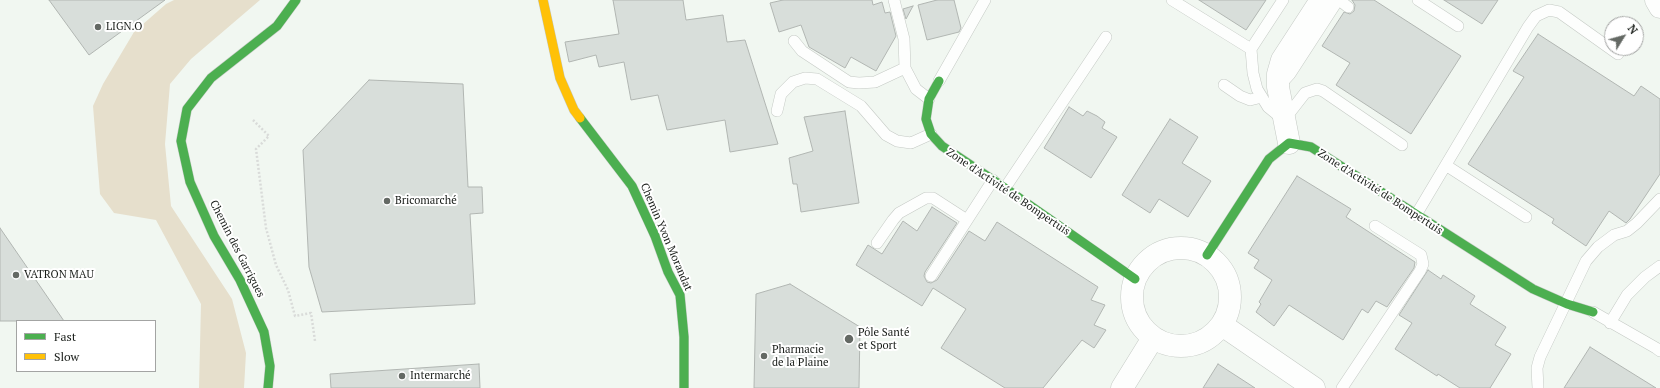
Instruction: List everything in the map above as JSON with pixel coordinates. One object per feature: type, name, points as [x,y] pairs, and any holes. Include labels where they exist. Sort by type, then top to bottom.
[{"type":"street","name":"Chemin des Garrigues","points":[[268,388],[270,366],[264,332],[240,280],[214,236],[190,182],[181,141],[187,109],[211,78],[277,26],[296,0]]},
{"type":"street","name":"Chemin Yvon Morandat","points":[[543,0],[560,78],[574,110],[632,186],[655,236],[668,272],[680,295],[684,337],[684,388]]},
{"type":"street","points":[[1207,255],[1269,159],[1289,143],[1284,120],[1270,92],[1282,60],[1321,0]]},
{"type":"street","points":[[1656,0],[1660,7]]},
{"type":"street","points":[[931,134],[926,120],[929,99],[939,81]]},
{"type":"street","name":"Zone d'Activité de Bompertuis","points":[[931,134],[942,146],[1135,279]]},
{"type":"street","name":"Zone d'Activité de Bompertuis","points":[[1289,143],[1311,147],[1533,289],[1567,304],[1593,312]]},
{"type":"street","points":[[1179,248],[1194,249],[1207,255],[1219,266],[1227,279],[1230,295],[1229,310],[1222,325],[1212,336],[1198,344],[1182,347],[1167,345],[1153,338],[1141,326],[1133,312],[1132,295],[1135,279],[1142,267],[1152,257],[1165,250],[1179,248]]},
{"type":"street","points":[[1222,325],[1314,388]]},
{"type":"street","points":[[1122,388],[1153,338]]},
{"type":"lane","points":[[894,0],[904,39],[905,68],[916,89],[929,99]]},
{"type":"lane","points":[[939,81],[985,0]]},
{"type":"lane","points":[[1172,0],[1250,49]]},
{"type":"lane","points":[[1270,92],[1257,89],[1250,49],[1283,0]]},
{"type":"lane","points":[[1418,0],[1458,26]]},
{"type":"lane","points":[[1224,85],[1240,96],[1250,100],[1270,92],[1290,74],[1341,2]]},
{"type":"lane","points":[[1416,215],[1447,166],[1528,27],[1536,16],[1548,10],[1559,12],[1604,44]]},
{"type":"lane","points":[[1005,188],[1106,37]]},
{"type":"lane","points":[[794,41],[802,50],[849,82],[875,82],[905,68]]},
{"type":"lane","points":[[777,111],[781,94],[793,82],[805,78],[817,79],[861,106],[886,135],[897,141],[911,143],[931,134]]},
{"type":"lane","points":[[1284,120],[1305,93],[1317,89],[1323,91],[1402,145]]},
{"type":"lane","points":[[1447,166],[1526,217]]},
{"type":"lane","points":[[931,276],[993,180]]},
{"type":"lane","points":[[877,243],[899,214],[926,198],[933,198],[967,220]]},
{"type":"lane","points":[[1538,388],[1537,368],[1540,357],[1567,304],[1586,261],[1598,246],[1614,235],[1627,231],[1637,223],[1660,199]]},
{"type":"lane","points":[[1342,388],[1420,271],[1422,264],[1421,256],[1375,226]]},
{"type":"lane","points":[[1610,322],[1627,295],[1660,266]]},
{"type":"lane","points":[[1593,312],[1660,351]]},
{"type":"path","points":[[253,120],[268,136],[256,149],[266,228],[276,265],[288,290],[295,316],[311,313],[315,340]]},
{"type":"shaded area","points":[[174,0],[260,0],[191,59],[170,84],[165,144],[171,206],[232,299],[246,353],[244,388],[199,388],[201,304],[156,220],[114,213],[100,194],[93,106],[103,84],[134,32],[166,4]]},
{"type":"building","name":"LIGN.O","points":[[49,0],[165,0],[89,55]]},
{"type":"building","points":[[613,0],[683,0],[686,20],[723,15],[727,42],[745,40],[778,144],[730,152],[725,120],[667,130],[658,95],[631,100],[624,62],[599,67],[596,55],[569,62],[565,42],[619,34]]},
{"type":"building","points":[[783,0],[872,0],[873,5],[882,2],[885,13],[890,12],[896,36],[876,71],[851,57],[845,68],[809,47],[801,25],[779,32],[770,3]]},
{"type":"building","points":[[937,0],[954,0],[961,28],[959,32],[927,40],[918,5]]},
{"type":"building","points":[[1199,0],[1266,0],[1246,30]]},
{"type":"building","points":[[1352,0],[1374,0],[1461,56],[1411,134],[1336,85],[1350,63],[1322,46],[1344,12],[1350,14],[1354,11],[1355,5]]},
{"type":"building","points":[[1444,0],[1498,0],[1482,24]]},
{"type":"building","points":[[913,6],[906,19],[903,9]]},
{"type":"building","points":[[1538,34],[1634,96],[1641,86],[1660,99],[1660,174],[1626,223],[1609,211],[1586,246],[1552,223],[1554,219],[1468,164],[1524,77],[1513,71]]},
{"type":"building","name":"Bricomarché","points":[[369,80],[463,84],[468,187],[482,187],[483,213],[470,214],[475,304],[322,312],[309,267],[303,150]]},
{"type":"building","points":[[1069,107],[1083,116],[1087,111],[1097,116],[1105,122],[1102,128],[1117,137],[1091,178],[1044,148]]},
{"type":"building","points":[[845,111],[859,203],[801,212],[797,184],[793,184],[789,158],[813,151],[804,117]]},
{"type":"building","points":[[1170,119],[1198,137],[1182,163],[1211,181],[1188,217],[1159,199],[1150,213],[1122,195]]},
{"type":"building","points":[[1297,176],[1351,209],[1346,217],[1415,262],[1414,268],[1387,307],[1376,301],[1368,313],[1362,309],[1343,340],[1289,305],[1274,326],[1256,312],[1261,304],[1259,302],[1272,280],[1254,268],[1259,260],[1248,253]]},
{"type":"building","points":[[932,207],[957,223],[925,272],[924,276],[927,282],[931,283],[937,280],[969,231],[985,241],[997,222],[1098,287],[1091,300],[1105,305],[1094,325],[1106,330],[1094,348],[1082,340],[1043,388],[1005,388],[941,348],[966,309],[933,288],[922,306],[856,265],[868,245],[882,254],[903,221],[917,231]]},
{"type":"building","points":[[0,228],[63,320],[0,321]]},
{"type":"building","points":[[1428,270],[1441,279],[1443,275],[1475,296],[1470,304],[1506,327],[1495,345],[1511,354],[1490,388],[1460,388],[1438,374],[1437,376],[1395,349],[1412,323],[1399,315]]},
{"type":"building","points":[[790,284],[860,327],[859,388],[754,388],[756,294]]},
{"type":"building","points":[[1590,347],[1656,388],[1564,388]]},
{"type":"building","name":"Intermarché","points":[[479,364],[480,388],[331,388],[330,374]]},
{"type":"building","points":[[1218,364],[1255,388],[1203,388]]},
{"type":"traffic: fast","points":[[268,388],[270,366],[264,332],[240,280],[214,236],[190,182],[181,141],[187,109],[211,78],[277,26],[296,0]]},
{"type":"traffic: fast","points":[[939,81],[929,99],[926,119],[931,134],[942,146],[1135,279]]},
{"type":"traffic: fast","points":[[580,118],[632,186],[655,236],[668,272],[680,295],[684,337],[684,388]]},
{"type":"traffic: fast","points":[[1207,255],[1269,159],[1289,143],[1311,147],[1533,289],[1567,304],[1593,312]]},
{"type":"traffic: slow","points":[[543,0],[560,78],[574,110],[580,118]]},
{"type":"place","name":"LIGN.O","points":[[98,27]]},
{"type":"place","name":"Bricomarché","points":[[387,201]]},
{"type":"place","name":"VATRON MAU","points":[[16,275]]},
{"type":"place","name":"Pôle Santé et Sport","points":[[849,339]]},
{"type":"place","name":"Pharmacie de la Plaine","points":[[764,356]]},
{"type":"place","name":"Intermarché","points":[[402,376]]}]
